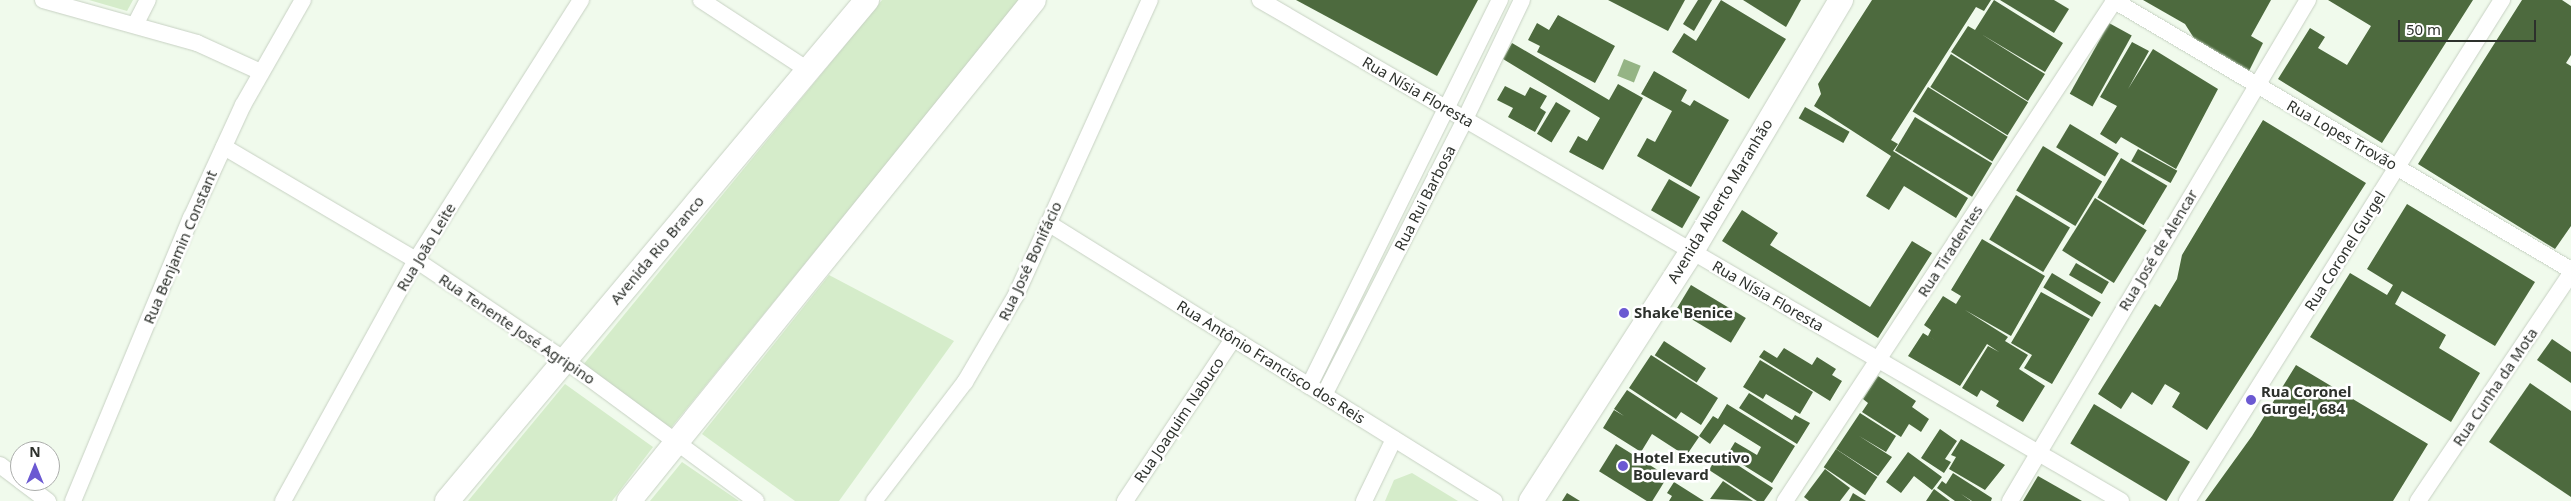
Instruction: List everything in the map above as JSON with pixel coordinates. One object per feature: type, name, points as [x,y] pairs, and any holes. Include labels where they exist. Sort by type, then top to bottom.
[{"type":"main road","name":"Avenida Rio Branco","points":[[447,501],[867,0]]},
{"type":"main road","points":[[629,501],[1034,0]]},
{"type":"main road","name":"Avenida Alberto Maranhão","points":[[1531,501],[1692,251],[1841,0]]},
{"type":"street","points":[[43,0],[197,43],[261,72]]},
{"type":"street","points":[[135,25],[148,0]]},
{"type":"street","name":"Rua Benjamin Constant","points":[[73,501],[224,146],[261,72],[303,0]]},
{"type":"street","name":"Rua João Leite","points":[[283,501],[416,260],[581,0]]},
{"type":"street","points":[[701,0],[808,70]]},
{"type":"street","name":"Rua José Bonifácio","points":[[874,501],[965,382],[1016,295],[1150,0]]},
{"type":"street","name":"Rua Nísia Floresta","points":[[1260,0],[2121,501]]},
{"type":"street","name":"Rua Rui Barbosa","points":[[1309,386],[1500,0]]},
{"type":"street","name":"Rua Lopes Trovão","points":[[2114,0],[2571,271]]},
{"type":"street","name":"Rua Tiradentes","points":[[1785,501],[2114,0]]},
{"type":"street","name":"Rua José de Alencar","points":[[2010,501],[2130,294],[2258,86],[2308,0]]},
{"type":"street","name":"Rua Coronel Gurgel","points":[[2187,501],[2502,0]]},
{"type":"street","name":"Rua Rui Barbosa","points":[[1324,395],[1465,119],[1518,1]]},
{"type":"street","name":"Rua Tenente José Agripino","points":[[224,146],[416,260],[565,360],[756,501]]},
{"type":"street","name":"Rua Antônio Francisco dos Reis","points":[[1048,224],[1494,501]]},
{"type":"street","points":[[1370,262],[1387,272]]},
{"type":"street","name":"Rua Cunha da Mota","points":[[2418,501],[2571,271]]},
{"type":"street","name":"Rua Joaquim Nabuco","points":[[1125,501],[1233,339]]},
{"type":"street","points":[[1364,501],[1394,438]]},
{"type":"street","points":[[0,465],[10,473]]},
{"type":"street","points":[[34,491],[48,501]]},
{"type":"shaded area","points":[[89,0],[133,0],[127,11]]},
{"type":"shaded area","points":[[882,0],[1020,0],[670,429],[583,365]]},
{"type":"shaded area","points":[[1624,59],[1641,66],[1634,82],[1617,76]]},
{"type":"shaded area","points":[[829,275],[954,341],[839,501],[795,501],[702,434]]},
{"type":"shaded area","points":[[565,384],[653,447],[612,501],[468,501]]},
{"type":"shaded area","points":[[682,462],[739,501],[650,501]]},
{"type":"shaded area","points":[[1412,473],[1458,501],[1385,501],[1394,480]]},
{"type":"building","points":[[1296,0],[1478,0],[1437,76]]},
{"type":"building","points":[[1608,0],[1685,0],[1668,31]]},
{"type":"building","points":[[1698,0],[1712,0],[1694,31],[1683,24]]},
{"type":"building","points":[[1721,0],[1786,39],[1749,99],[1672,52],[1684,33],[1696,41]]},
{"type":"building","points":[[1743,0],[1801,0],[1786,27]]},
{"type":"building","points":[[1872,0],[1991,0],[1984,11],[1976,7],[1891,140],[1898,144],[1893,151],[1968,198],[1956,218],[1904,186],[1889,210],[1866,196],[1891,156],[1814,106],[1821,94],[1818,84]]},
{"type":"building","points":[[1994,0],[2063,43],[2045,72],[1981,34],[2045,74],[2028,101],[1951,52],[1968,26],[1975,30]]},
{"type":"building","points":[[2000,0],[2054,0],[2069,9],[2054,33]]},
{"type":"building","points":[[2143,0],[2271,0],[2251,36],[2263,43],[2248,73],[2197,43],[2185,24]]},
{"type":"building","points":[[2328,0],[2473,0],[2382,143],[2278,79],[2310,28],[2325,37],[2318,48],[2347,65],[2371,26]]},
{"type":"building","points":[[2522,0],[2562,0],[2571,6],[2571,55],[2566,63],[2571,66],[2571,226],[2555,249],[2418,164]]},
{"type":"building","points":[[1558,15],[1615,46],[1595,83],[1537,52],[1540,46],[1528,40],[1537,23],[1549,30]]},
{"type":"building","points":[[2109,23],[2132,36],[2092,106],[2070,94]]},
{"type":"building","points":[[2132,42],[2149,51],[2128,89],[2153,49],[2218,89],[2176,169],[2121,137],[2116,144],[2100,134],[2117,106],[2100,97]]},
{"type":"building","points":[[1512,43],[1609,100],[1618,84],[1643,98],[1603,170],[1569,152],[1578,136],[1587,141],[1600,118],[1503,59]]},
{"type":"building","points":[[1951,54],[2028,102],[2008,135],[1930,87]]},
{"type":"building","points":[[1654,71],[1687,90],[1681,101],[1690,106],[1694,100],[1729,120],[1691,187],[1637,156],[1647,138],[1655,142],[1672,111],[1641,94]]},
{"type":"building","points":[[1505,86],[1525,96],[1530,87],[1547,96],[1540,108],[1546,112],[1535,132],[1508,117],[1513,108],[1497,100]]},
{"type":"building","points":[[1928,87],[2008,137],[1992,161],[1913,112]]},
{"type":"building","points":[[1556,102],[1571,111],[1552,142],[1537,134]]},
{"type":"building","points":[[1805,107],[1850,132],[1843,143],[1799,118]]},
{"type":"building","points":[[1915,117],[1992,163],[1972,197],[1895,150]]},
{"type":"building","points":[[2263,120],[2366,183],[2207,430],[2172,407],[2180,393],[2165,384],[2152,405],[2132,392],[2121,409],[2098,394],[2155,304],[2160,307],[2177,279],[2182,255]]},
{"type":"building","points":[[2070,124],[2119,153],[2105,177],[2056,147]]},
{"type":"building","points":[[2043,146],[2102,182],[2075,226],[2016,191]]},
{"type":"building","points":[[2138,149],[2177,171],[2171,183],[2131,161]]},
{"type":"building","points":[[2121,158],[2167,186],[2144,225],[2097,197]]},
{"type":"building","points":[[1669,179],[1700,197],[1682,228],[1651,210]]},
{"type":"building","points":[[2016,195],[2070,227],[2043,272],[1989,240]]},
{"type":"building","points":[[2095,198],[2147,230],[2114,283],[2062,251]]},
{"type":"building","points":[[2407,204],[2535,282],[2495,346],[2402,291],[2395,304],[2446,335],[2439,348],[2480,373],[2451,422],[2310,337],[2350,273],[2387,295],[2393,285],[2367,269]]},
{"type":"building","points":[[1742,210],[1778,233],[1770,245],[1870,307],[1912,241],[1932,253],[1878,338],[1722,241]]},
{"type":"building","points":[[1982,239],[2045,276],[2011,336],[1965,310],[2008,337],[2005,341],[2028,355],[2019,369],[2045,386],[2023,422],[1996,406],[1999,401],[1981,390],[1977,397],[1962,388],[1988,346],[1999,352],[1987,344],[1960,386],[1908,356],[1923,333],[1946,347],[1928,336],[1931,330],[1924,325],[1943,296],[1956,304],[1961,296],[1951,290]]},
{"type":"building","points":[[2076,263],[2109,282],[2102,294],[2069,275]]},
{"type":"building","points":[[2052,273],[2101,302],[2092,317],[2043,288]]},
{"type":"building","points":[[1691,285],[1746,318],[1731,343],[1676,310]]},
{"type":"building","points":[[2041,292],[2090,319],[2052,384],[2024,368],[2032,355],[2011,343]]},
{"type":"building","points":[[2552,339],[2571,352],[2571,383],[2537,360]]},
{"type":"building","points":[[1664,341],[1706,368],[1697,382],[1655,355]]},
{"type":"building","points":[[1784,348],[1812,365],[1817,357],[1836,369],[1832,375],[1842,381],[1830,401],[1759,357],[1764,350],[1777,358]]},
{"type":"building","points":[[1651,355],[1718,398],[1701,425],[1681,412],[1676,419],[1629,388]]},
{"type":"building","points":[[1760,360],[1813,392],[1800,414],[1766,394],[1763,399],[1743,387]]},
{"type":"building","points":[[2296,365],[2428,444],[2393,501],[2205,501],[2252,436]]},
{"type":"building","points":[[1878,376],[1916,401],[1912,407],[1929,419],[1921,432],[1909,424],[1901,437],[1862,412],[1868,403],[1863,399]]},
{"type":"building","points":[[2530,383],[2571,411],[2571,497],[2489,442]]},
{"type":"building","points":[[1627,390],[1699,437],[1686,456],[1652,434],[1641,452],[1603,428],[1614,410],[1624,416],[1614,409]]},
{"type":"building","points":[[1749,393],[1792,420],[1795,415],[1810,423],[1797,444],[1739,408]]},
{"type":"building","points":[[1727,404],[1795,446],[1772,483],[1727,455],[1735,442],[1757,455],[1761,447],[1724,424],[1710,444],[1699,436],[1713,416],[1718,419]]},
{"type":"building","points":[[2094,404],[2190,462],[2166,501],[2070,443]]},
{"type":"building","points":[[1860,413],[1896,436],[1886,452],[1859,436],[1892,457],[1878,476],[1836,449]]},
{"type":"building","points":[[1940,429],[1957,441],[1945,459],[1951,462],[1944,473],[1921,458]]},
{"type":"building","points":[[1961,439],[2005,465],[1985,490],[1949,469],[1956,457],[1951,455]]},
{"type":"building","points":[[1616,444],[1668,476],[1652,501],[1647,501],[1599,471]]},
{"type":"building","points":[[1836,449],[1877,477],[1865,495],[1824,467]]},
{"type":"building","points":[[1908,452],[1942,477],[1932,490],[1914,476],[1901,493],[1886,482]]},
{"type":"building","points":[[1719,453],[1773,488],[1764,501],[1757,501],[1709,470]]},
{"type":"building","points":[[1825,469],[1850,488],[1840,501],[1809,501],[1804,497]]},
{"type":"building","points":[[1953,473],[1992,498],[1991,501],[1972,501],[1961,494],[1971,501],[1955,501],[1937,488],[1942,481],[1946,484]]},
{"type":"building","points":[[2038,476],[2082,501],[2023,501]]},
{"type":"building","points":[[1723,481],[1753,501],[1710,499]]},
{"type":"building","points":[[1674,482],[1704,501],[1669,501],[1672,496],[1667,493]]},
{"type":"building","points":[[1934,489],[1950,501],[1926,501]]},
{"type":"building","points":[[1567,493],[1580,501],[1562,501]]},
{"type":"building","points":[[1853,493],[1866,501],[1849,501]]},
{"type":"place","name":"Shake Benice","points":[[1624,313]]},
{"type":"place","name":"Rua Coronel Gurgel, 684","points":[[2251,400]]},
{"type":"place","name":"Hotel Executivo Boulevard","points":[[1623,466]]}]
